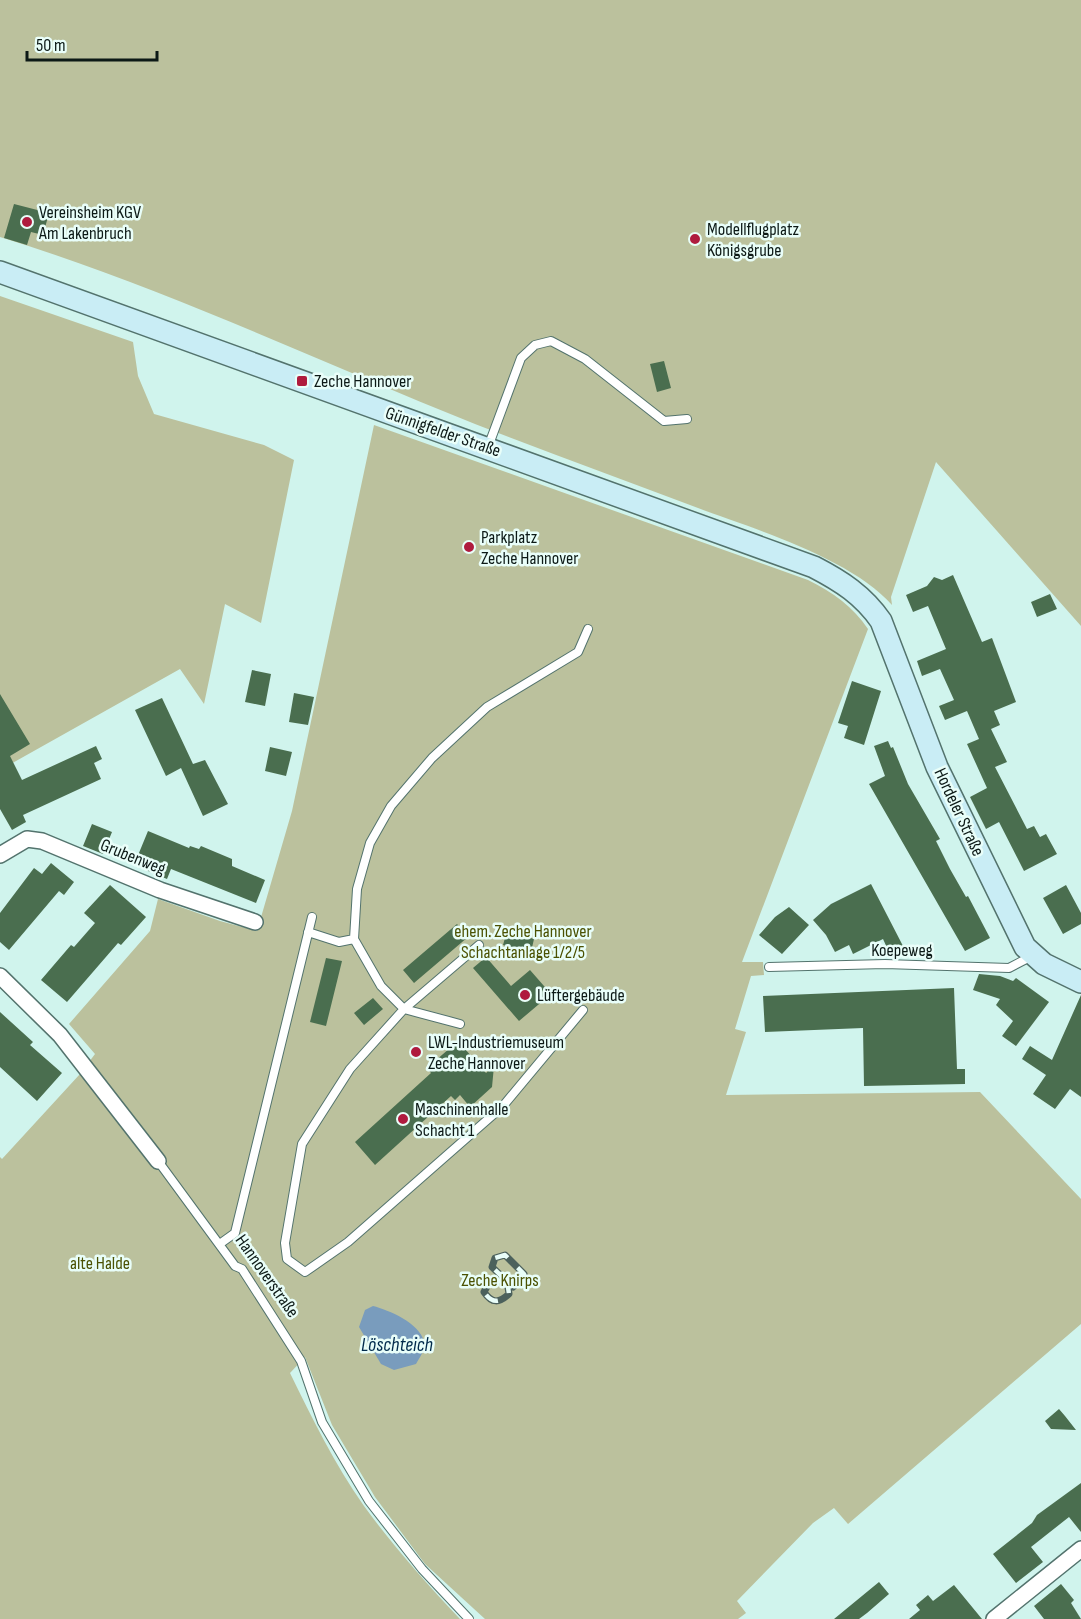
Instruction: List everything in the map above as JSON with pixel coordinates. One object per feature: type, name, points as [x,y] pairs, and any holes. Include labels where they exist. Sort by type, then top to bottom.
[{"type":"street","name":"Günnigfelder Straße","points":[[0,272],[814,567],[855,591],[875,612]]},
{"type":"street","name":"Hordeler Straße","points":[[875,612],[890,641],[937,767],[962,823],[1025,947],[1032,956]]},
{"type":"street","name":"Grubenweg","points":[[0,855],[27,839],[42,841],[160,890],[255,922]]},
{"type":"street","points":[[1032,956],[1081,982]]},
{"type":"street","name":"Hannoverstraße","points":[[0,976],[67,1043],[158,1161]]},
{"type":"street","points":[[994,1619],[1081,1549]]},
{"type":"lane","points":[[487,447],[521,358],[535,345],[551,341],[585,359],[664,421],[687,419]]},
{"type":"lane","points":[[460,1024],[404,1009],[381,986],[354,939],[357,889],[370,843],[391,806],[432,758],[488,707],[578,652],[588,629]]},
{"type":"lane","points":[[221,1243],[235,1233],[312,917]]},
{"type":"lane","points":[[308,932],[339,942],[354,939]]},
{"type":"lane","points":[[479,945],[404,1009],[350,1069],[302,1144],[285,1243],[287,1259],[305,1272],[348,1242],[502,1106],[583,1010]]},
{"type":"lane","name":"Koepeweg","points":[[769,967],[885,964],[1009,968],[1032,956]]},
{"type":"lane","name":"Hannoverstraße","points":[[158,1161],[221,1243],[235,1266],[242,1269],[301,1361],[322,1422],[369,1501],[422,1569],[469,1619]]},
{"type":"green space","points":[[0,0],[1081,0],[1081,626],[936,462],[891,597],[892,605],[875,588],[853,573],[801,547],[475,424],[121,278],[0,237]]},
{"type":"green space","points":[[0,296],[133,342],[138,376],[154,414],[264,445],[294,460],[261,623],[225,604],[204,704],[180,669],[0,770]]},
{"type":"green space","points":[[374,425],[808,580],[842,601],[862,621],[868,629],[742,962],[763,962],[764,975],[751,976],[735,1029],[746,1032],[726,1095],[980,1092],[1081,1199],[1081,1324],[848,1524],[834,1508],[813,1523],[737,1601],[746,1613],[738,1619],[485,1619],[425,1564],[375,1497],[332,1425],[305,1357],[290,1373],[343,1474],[386,1535],[460,1619],[0,1619],[0,1157],[2,1159],[80,1074],[95,1054],[69,1024],[150,931],[158,899],[220,921],[257,931],[292,811]]},
{"type":"water","name":"Löschteich","points":[[373,1306],[403,1318],[421,1334],[424,1347],[416,1364],[394,1370],[381,1364],[359,1327],[365,1310]]},
{"type":"building","name":"Vereinsheim KGV Am Lakenbruch","points":[[14,204],[49,213],[43,235],[31,232],[27,245],[4,238]]},
{"type":"building","points":[[664,361],[671,388],[657,392],[650,364]]},
{"type":"building","points":[[953,575],[982,642],[992,638],[1016,702],[994,711],[1000,725],[991,729],[1007,762],[995,767],[1027,829],[1034,826],[1040,837],[1046,834],[1057,854],[1024,871],[999,822],[986,829],[970,797],[987,788],[967,744],[979,739],[967,711],[945,720],[939,706],[954,700],[940,669],[922,676],[917,661],[946,649],[928,606],[913,612],[906,595],[927,586],[934,577],[942,580]]},
{"type":"building","points":[[1050,594],[1057,609],[1037,617],[1031,602]]},
{"type":"building","points":[[252,670],[271,674],[265,706],[245,702]]},
{"type":"building","points":[[852,681],[881,691],[864,745],[844,738],[848,726],[838,723]]},
{"type":"building","points":[[294,693],[314,697],[308,725],[289,722]]},
{"type":"building","points":[[0,694],[30,744],[10,756],[22,780],[96,746],[102,759],[94,763],[101,779],[23,815],[26,822],[12,830],[0,809]]},
{"type":"building","points":[[162,698],[193,764],[205,760],[228,804],[203,816],[181,768],[166,776],[135,710]]},
{"type":"building","points":[[888,741],[891,748],[893,747],[908,784],[940,839],[936,841],[950,869],[966,897],[968,896],[990,938],[965,951],[869,784],[885,776],[874,746]]},
{"type":"building","points":[[270,747],[292,752],[286,776],[265,771]]},
{"type":"building","points":[[92,824],[112,832],[103,854],[83,846]]},
{"type":"building","points":[[148,831],[189,848],[190,846],[199,849],[201,846],[232,859],[232,866],[265,880],[256,903],[171,869],[167,879],[134,865]]},
{"type":"building","points":[[51,863],[74,882],[64,895],[59,891],[9,950],[0,942],[0,913],[34,868],[42,874]]},
{"type":"building","points":[[871,884],[903,946],[889,952],[883,939],[853,954],[849,945],[835,952],[826,935],[813,920],[831,904]]},
{"type":"building","points":[[110,885],[146,917],[121,945],[118,943],[67,1002],[41,980],[71,945],[74,947],[95,923],[84,913]]},
{"type":"building","points":[[1066,885],[1081,913],[1081,924],[1063,934],[1043,898]]},
{"type":"building","points":[[789,907],[809,925],[782,954],[759,935],[775,917]]},
{"type":"building","points":[[457,924],[468,937],[414,983],[403,970]]},
{"type":"building","points":[[507,931],[534,939],[531,952],[503,945]]},
{"type":"building","name":"Lüftergebäude","points":[[486,957],[511,986],[530,970],[551,994],[519,1021],[473,968]]},
{"type":"building","points":[[326,958],[342,961],[326,1026],[310,1022]]},
{"type":"building","points":[[979,974],[1000,976],[1013,981],[1016,978],[1049,1002],[1016,1046],[1002,1036],[1013,1021],[996,1005],[1000,999],[973,990]]},
{"type":"building","points":[[954,988],[957,1069],[965,1069],[965,1084],[864,1086],[863,1028],[765,1032],[763,996]]},
{"type":"building","points":[[1081,995],[1081,1097],[1070,1089],[1055,1109],[1033,1094],[1046,1075],[1022,1059],[1030,1046],[1052,1060]]},
{"type":"building","points":[[373,998],[383,1009],[364,1025],[354,1013]]},
{"type":"building","points":[[0,1012],[33,1042],[30,1045],[62,1073],[37,1101],[0,1067]]},
{"type":"building","points":[[458,1041],[486,1073],[494,1066],[492,1087],[470,1107],[460,1095],[455,1100],[451,1096],[375,1165],[355,1142],[431,1073],[427,1068]]},
{"type":"building","points":[[1059,1409],[1076,1430],[1051,1429],[1045,1421]]},
{"type":"building","points":[[1081,1483],[1081,1532],[1069,1517],[1031,1547],[1043,1562],[1016,1583],[993,1554],[1032,1523],[1037,1515]]},
{"type":"building","points":[[879,1582],[889,1594],[867,1613],[859,1619],[834,1619]]},
{"type":"building","points":[[1061,1584],[1074,1600],[1071,1603],[1081,1619],[1044,1619],[1034,1606]]},
{"type":"building","points":[[954,1585],[982,1619],[909,1619],[920,1610],[916,1605],[928,1595],[933,1601]]},
{"type":"railway","points":[[521,1278],[524,1274],[505,1255],[495,1258],[492,1267],[513,1287],[522,1278]]},
{"type":"railway","points":[[502,1281],[490,1281],[484,1292],[487,1296],[496,1301],[502,1299],[509,1294],[508,1287]]},
{"type":"place","name":"Vereinsheim KGV Am Lakenbruch","points":[[27,222]]},
{"type":"place","name":"Modellflugplatz Königsgrube","points":[[695,239]]},
{"type":"place","name":"Zeche Hannover","points":[[302,381]]},
{"type":"place","name":"Parkplatz Zeche Hannover","points":[[469,547]]},
{"type":"place","name":"Lüftergebäude","points":[[525,995]]},
{"type":"place","name":"LWL-Industriemuseum Zeche Hannover","points":[[416,1052]]},
{"type":"place","name":"Maschinenhalle Schacht 1","points":[[403,1119]]},
{"type":"park label","name":"ehem. Zeche Hannover Schachtanlage 1/2/5","points":[[523,941]]},
{"type":"park label","name":"alte Halde","points":[[100,1263]]},
{"type":"park label","name":"Zeche Knirps","points":[[500,1280]]}]
